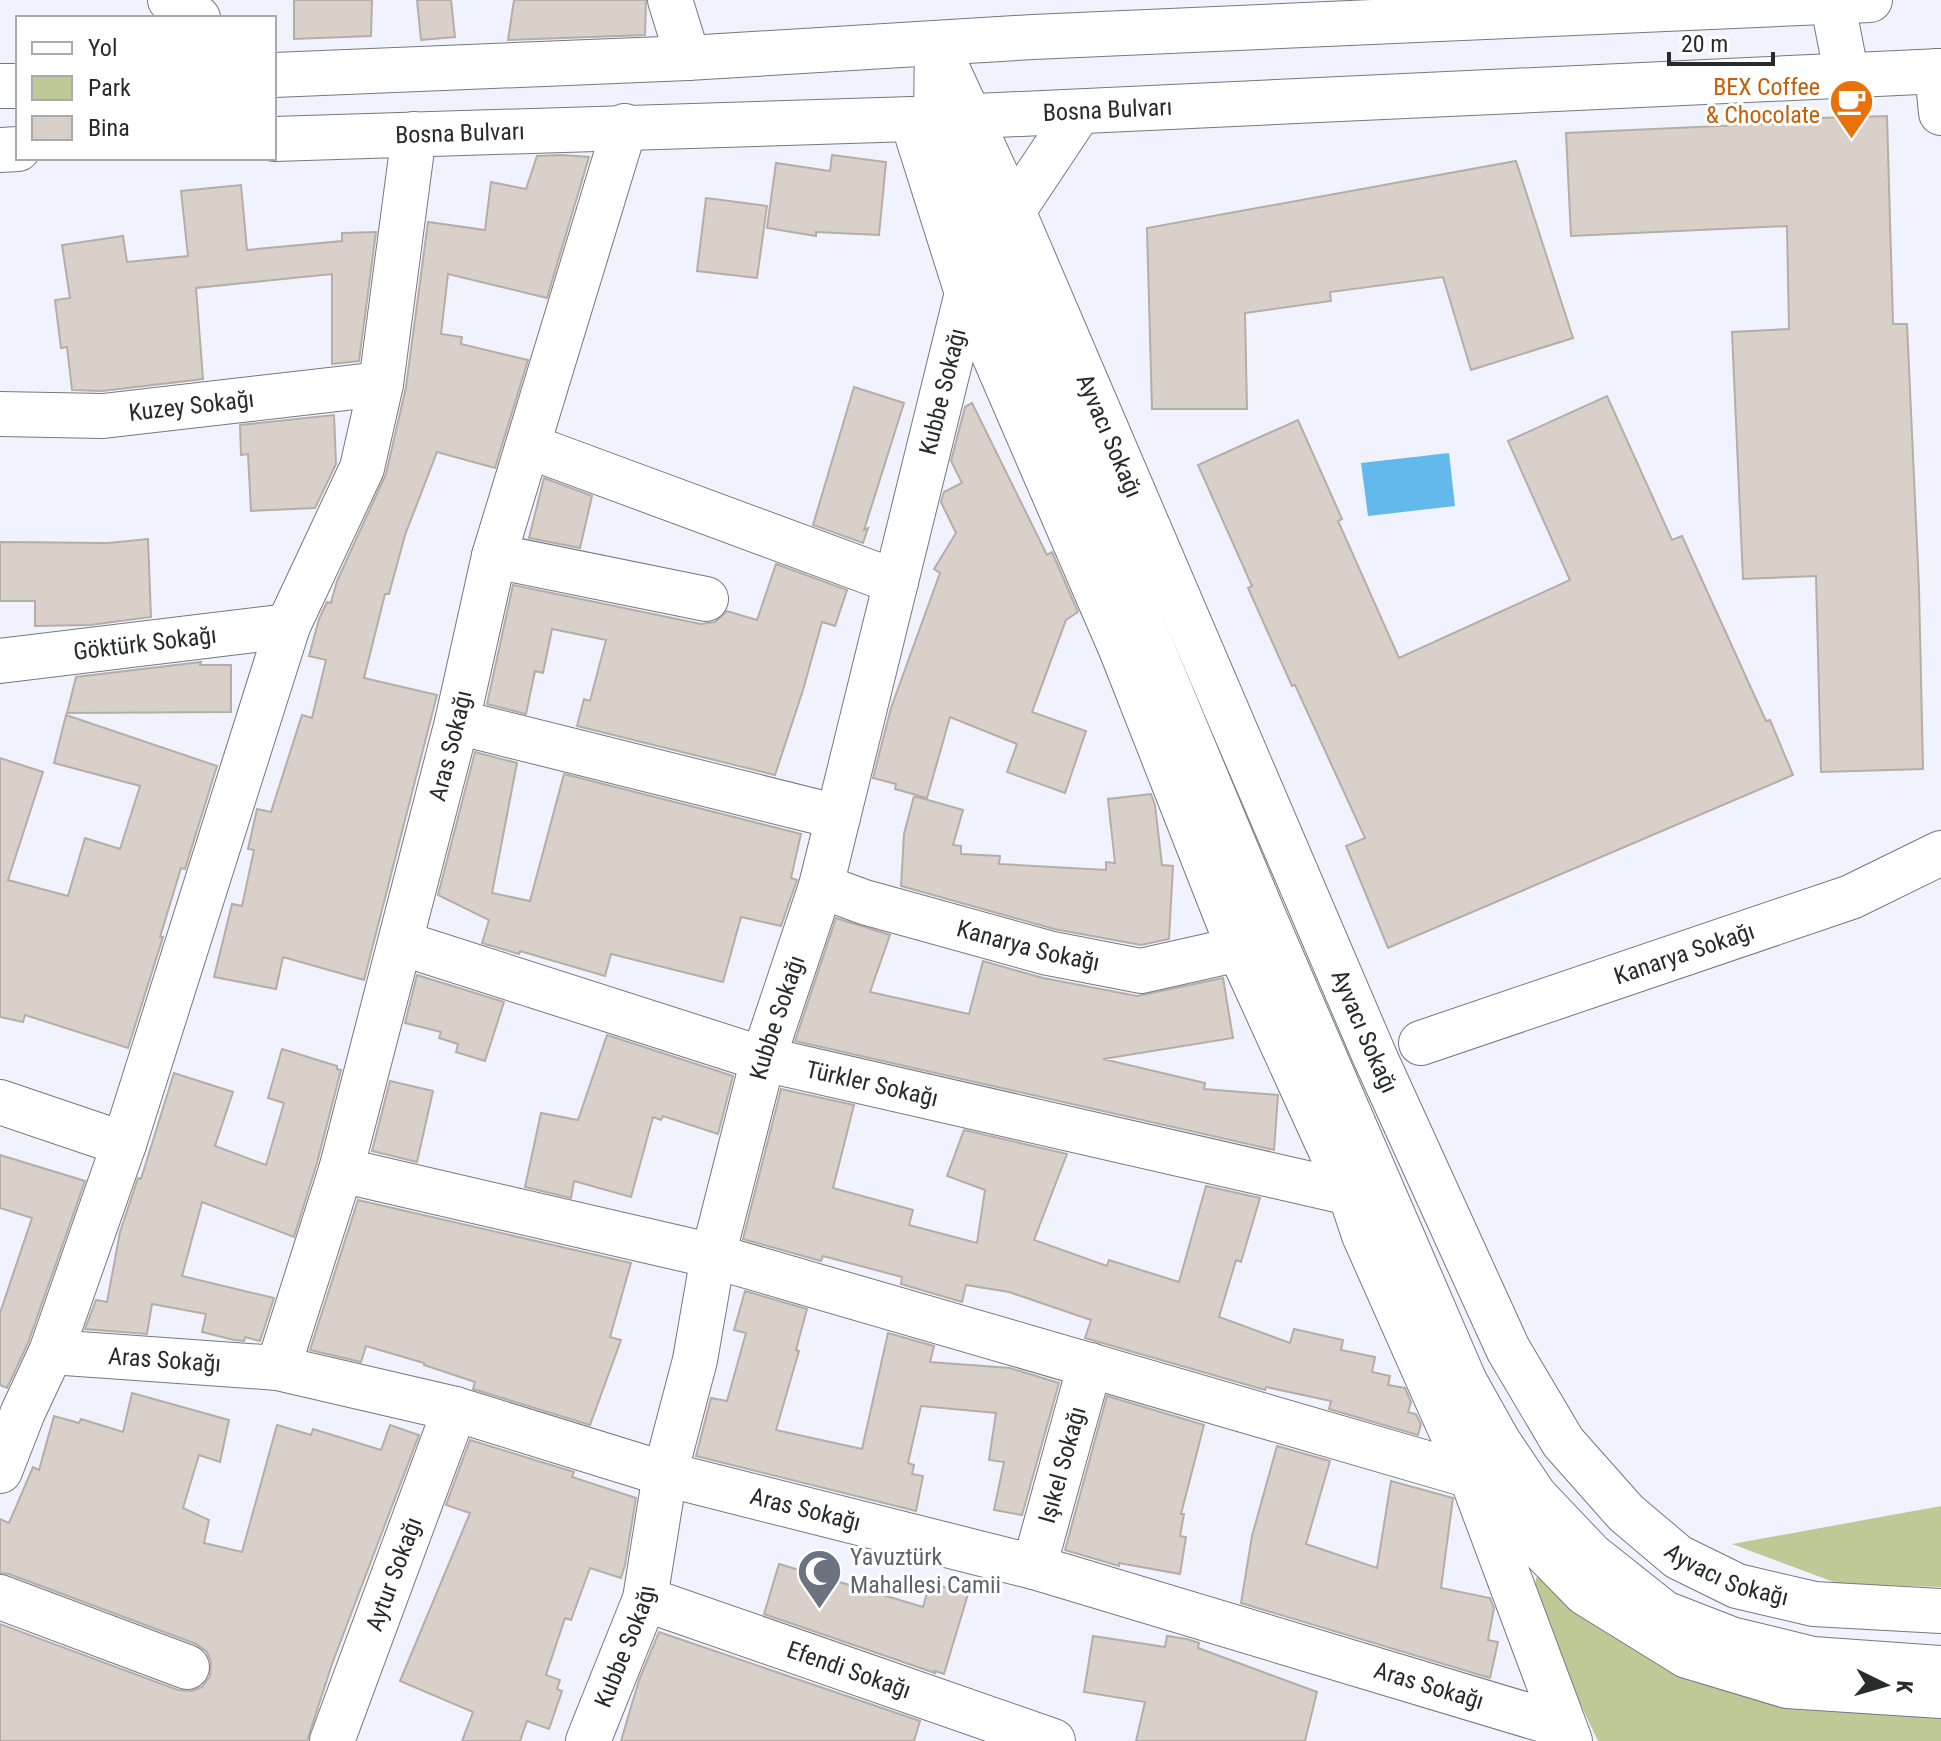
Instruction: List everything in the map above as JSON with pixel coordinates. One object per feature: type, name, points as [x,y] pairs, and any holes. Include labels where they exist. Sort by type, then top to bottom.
[{"type":"street","points":[[170,0],[195,16]]},
{"type":"street","points":[[670,0],[688,58]]},
{"type":"street","points":[[279,72],[688,58],[1049,37],[1845,1],[1847,77]]},
{"type":"street","points":[[937,45],[944,178],[967,293],[1121,649],[1239,949],[1350,1193],[1364,1235],[1471,1476],[1567,1733]]},
{"type":"street","name":"Bosna Bulvarı","points":[[276,139],[939,118],[1847,77],[1940,85]]},
{"type":"street","points":[[1013,211],[1079,112]]},
{"type":"street","name":"Ayvacı Sokağı","points":[[939,118],[1013,211],[1375,1057],[1508,1349],[1563,1442],[1626,1513],[1678,1557],[1737,1586],[1814,1604],[1941,1611]]},
{"type":"street","name":"Aras Sokağı","points":[[278,1368],[341,1170],[457,722],[494,556],[625,126]]},
{"type":"street","points":[[0,1471],[12,1407],[51,1352],[124,1144],[288,626],[362,468],[381,384],[414,134]]},
{"type":"street","points":[[944,178],[1465,1382],[1498,1441],[1535,1496],[1591,1555],[1664,1613],[1731,1639],[1813,1659],[1941,1668]]},
{"type":"street","name":"Kubbe Sokağı","points":[[588,1741],[645,1599],[665,1474],[695,1360],[713,1256],[763,1059],[821,886],[967,293]]},
{"type":"street","name":"Kuzey Sokağı","points":[[0,414],[103,416],[381,384]]},
{"type":"street","points":[[528,446],[896,582]]},
{"type":"street","points":[[494,556],[706,599]]},
{"type":"street","name":"Göktürk Sokağı","points":[[0,661],[288,626]]},
{"type":"street","points":[[457,722],[838,817]]},
{"type":"street","name":"Kanarya Sokağı","points":[[1421,1043],[1851,897],[1941,853]]},
{"type":"street","name":"Kanarya Sokağı","points":[[821,886],[864,902],[1048,953],[1141,971],[1239,949]]},
{"type":"street","name":"Türkler Sokağı","points":[[401,943],[763,1059],[1350,1193]]},
{"type":"street","points":[[0,1102],[124,1144]]},
{"type":"street","points":[[341,1170],[713,1256],[1471,1476],[1585,1593],[1687,1656],[1787,1686],[1941,1696]]},
{"type":"street","name":"Aras Sokağı","points":[[51,1352],[278,1368],[455,1409],[665,1474],[1034,1567],[1567,1733]]},
{"type":"street","name":"Işıkel Sokağı","points":[[1034,1567],[1090,1365]]},
{"type":"street","name":"Aytur Sokağı","points":[[332,1741],[455,1409]]},
{"type":"street","points":[[0,1597],[187,1667]]},
{"type":"street","name":"Efendi Sokağı","points":[[645,1599],[1053,1741]]},
{"type":"green space","points":[[1941,1506],[1941,1587],[1839,1584],[1732,1544]]},
{"type":"green space","points":[[1537,1575],[1629,1644],[1941,1703],[1941,1741],[1598,1741],[1531,1600]]},
{"type":"water","points":[[1449,453],[1455,506],[1368,516],[1361,463]]},
{"type":"building","points":[[294,0],[372,0],[371,36],[294,39]]},
{"type":"building","points":[[417,0],[451,0],[455,37],[421,40]]},
{"type":"building","points":[[514,0],[646,0],[645,35],[508,40]]},
{"type":"building","points":[[1887,116],[1893,324],[1907,324],[1919,588],[1923,769],[1821,772],[1816,576],[1743,579],[1732,332],[1789,329],[1787,226],[1571,236],[1566,133],[1784,123],[1784,119]]},
{"type":"building","points":[[832,155],[886,162],[879,235],[816,232],[816,236],[767,228],[776,163],[830,171]]},
{"type":"building","points":[[537,156],[589,157],[547,298],[448,274],[441,334],[462,337],[461,344],[528,360],[495,468],[437,452],[405,535],[389,594],[385,594],[364,678],[437,695],[364,980],[283,957],[276,989],[214,977],[232,904],[242,906],[254,850],[248,849],[257,809],[271,812],[302,715],[312,718],[326,660],[309,656],[319,619],[327,602],[331,603],[337,581],[386,474],[406,387],[428,222],[485,230],[491,182],[526,189]]},
{"type":"building","points":[[1516,161],[1573,338],[1471,370],[1443,277],[1330,292],[1331,301],[1245,313],[1247,409],[1152,409],[1147,228]]},
{"type":"building","points":[[241,185],[247,250],[342,241],[342,233],[376,232],[359,361],[332,364],[332,274],[196,288],[203,379],[102,391],[72,390],[67,347],[61,348],[55,300],[70,298],[62,245],[123,236],[127,262],[188,256],[181,191]]},
{"type":"building","points":[[706,198],[767,206],[757,278],[697,271]]},
{"type":"building","points":[[854,387],[904,403],[864,530],[868,528],[863,543],[813,525]]},
{"type":"building","points":[[1607,396],[1672,540],[1682,536],[1793,775],[1388,948],[1346,846],[1365,838],[1248,588],[1252,586],[1198,465],[1298,420],[1342,519],[1338,521],[1399,658],[1570,580],[1508,441]]},
{"type":"building","points":[[972,403],[1047,555],[1052,552],[1078,612],[1066,620],[1032,712],[1086,731],[1065,793],[1007,772],[1017,744],[950,717],[927,798],[895,789],[896,784],[873,778],[891,708],[940,573],[934,569],[956,533],[941,502],[944,492],[962,483],[951,461],[965,407]]},
{"type":"building","points":[[334,415],[336,464],[315,508],[251,511],[248,454],[241,455],[240,425]]},
{"type":"building","points":[[544,478],[592,496],[580,548],[529,538]]},
{"type":"building","points":[[148,539],[151,617],[90,625],[35,626],[35,601],[0,601],[0,542],[108,543]]},
{"type":"building","points":[[776,564],[847,590],[835,626],[822,622],[775,775],[577,726],[584,699],[590,701],[606,640],[552,629],[543,673],[535,671],[526,714],[487,704],[513,585],[701,624],[715,622],[727,611],[757,620]]},
{"type":"building","points":[[201,662],[200,665],[231,665],[231,712],[67,713],[76,677]]},
{"type":"building","points":[[66,715],[217,766],[185,869],[181,868],[128,1048],[25,1015],[23,1022],[0,1017],[0,758],[43,772],[8,880],[68,896],[85,838],[120,849],[140,786],[54,763]]},
{"type":"building","points":[[475,752],[517,763],[492,893],[530,901],[564,774],[801,834],[791,878],[797,880],[781,926],[741,917],[723,982],[611,954],[605,976],[482,943],[489,920],[438,895]]},
{"type":"building","points":[[1151,794],[1162,865],[1173,866],[1169,939],[1141,945],[1054,929],[901,886],[904,834],[914,796],[963,810],[953,845],[961,846],[961,854],[1000,856],[999,864],[1106,870],[1106,862],[1115,863],[1108,799]]},
{"type":"building","points":[[836,918],[890,935],[870,992],[969,1014],[983,961],[1043,978],[1137,996],[1223,978],[1233,1038],[1103,1059],[1205,1083],[1204,1089],[1278,1095],[1274,1150],[795,1041]]},
{"type":"building","points":[[417,975],[504,1002],[485,1061],[456,1052],[458,1044],[439,1038],[441,1032],[405,1023]]},
{"type":"building","points":[[607,1035],[733,1076],[718,1134],[663,1116],[661,1120],[653,1117],[631,1197],[574,1181],[571,1198],[525,1187],[541,1113],[578,1120]]},
{"type":"building","points":[[282,1049],[337,1066],[341,1070],[294,1237],[202,1202],[182,1276],[274,1298],[260,1341],[245,1337],[244,1341],[234,1340],[202,1332],[206,1314],[152,1304],[147,1334],[85,1329],[96,1300],[107,1302],[120,1232],[138,1178],[141,1179],[174,1073],[233,1092],[215,1146],[266,1165],[284,1103],[268,1098]]},
{"type":"building","points":[[390,1081],[433,1091],[417,1162],[372,1151]]},
{"type":"building","points":[[781,1089],[854,1105],[833,1188],[913,1210],[909,1225],[977,1243],[985,1190],[947,1176],[964,1130],[1067,1154],[1034,1240],[1107,1266],[1109,1260],[1179,1282],[1206,1186],[1260,1198],[1241,1262],[1236,1260],[1219,1317],[1290,1343],[1294,1329],[1343,1340],[1341,1350],[1375,1357],[1372,1372],[1390,1376],[1388,1385],[1405,1388],[1411,1402],[1408,1412],[1416,1414],[1421,1424],[1418,1435],[1329,1409],[1331,1401],[1266,1387],[1265,1390],[1085,1338],[1091,1320],[1009,1292],[966,1285],[962,1302],[901,1284],[902,1277],[823,1256],[821,1261],[743,1239]]},
{"type":"building","points":[[0,1155],[85,1181],[28,1343],[7,1388],[0,1385],[0,1313],[32,1218],[0,1208]]},
{"type":"building","points":[[358,1200],[631,1263],[610,1337],[621,1340],[590,1425],[473,1389],[475,1382],[366,1346],[361,1362],[310,1350]]},
{"type":"building","points":[[745,1291],[807,1309],[796,1350],[799,1351],[776,1430],[862,1449],[888,1333],[934,1346],[930,1362],[1010,1368],[1059,1383],[1022,1515],[994,1510],[1004,1462],[989,1460],[996,1413],[921,1406],[908,1463],[914,1465],[912,1474],[923,1476],[916,1511],[696,1456],[711,1398],[727,1401],[746,1333],[734,1330]]},
{"type":"building","points":[[132,1393],[229,1420],[220,1462],[199,1455],[183,1508],[209,1520],[204,1543],[242,1552],[277,1425],[311,1435],[313,1429],[381,1450],[390,1425],[419,1435],[332,1664],[307,1741],[0,1741],[0,1624],[178,1690],[192,1691],[202,1687],[210,1676],[211,1662],[207,1652],[196,1644],[0,1573],[0,1519],[9,1523],[33,1467],[39,1470],[54,1416],[79,1423],[81,1419],[123,1432]]},
{"type":"building","points":[[1107,1396],[1204,1425],[1181,1514],[1184,1514],[1180,1536],[1186,1537],[1180,1574],[1119,1563],[1119,1566],[1065,1550]]},
{"type":"building","points":[[470,1440],[574,1472],[572,1477],[636,1498],[621,1578],[590,1568],[571,1620],[565,1618],[546,1675],[560,1680],[557,1689],[562,1691],[549,1729],[527,1721],[520,1741],[462,1741],[473,1712],[400,1681],[470,1513],[446,1505]]},
{"type":"building","points":[[1277,1446],[1330,1461],[1306,1544],[1377,1568],[1391,1481],[1453,1498],[1441,1588],[1490,1598],[1494,1608],[1488,1640],[1498,1642],[1490,1678],[1241,1603],[1252,1536]]},
{"type":"building","points":[[779,1564],[923,1607],[930,1583],[968,1594],[944,1674],[764,1614]]},
{"type":"building","points":[[659,1632],[920,1721],[914,1741],[621,1741],[639,1680]]},
{"type":"building","points":[[1093,1636],[1165,1647],[1167,1636],[1187,1639],[1199,1643],[1198,1648],[1317,1692],[1305,1741],[1136,1741],[1145,1702],[1084,1692]]},
{"type":"place","name":"BEX Coffee & Chocolate","points":[[1851,140]]},
{"type":"place","name":"Yavuztürk Mahallesi Camii","points":[[819,1610]]}]
